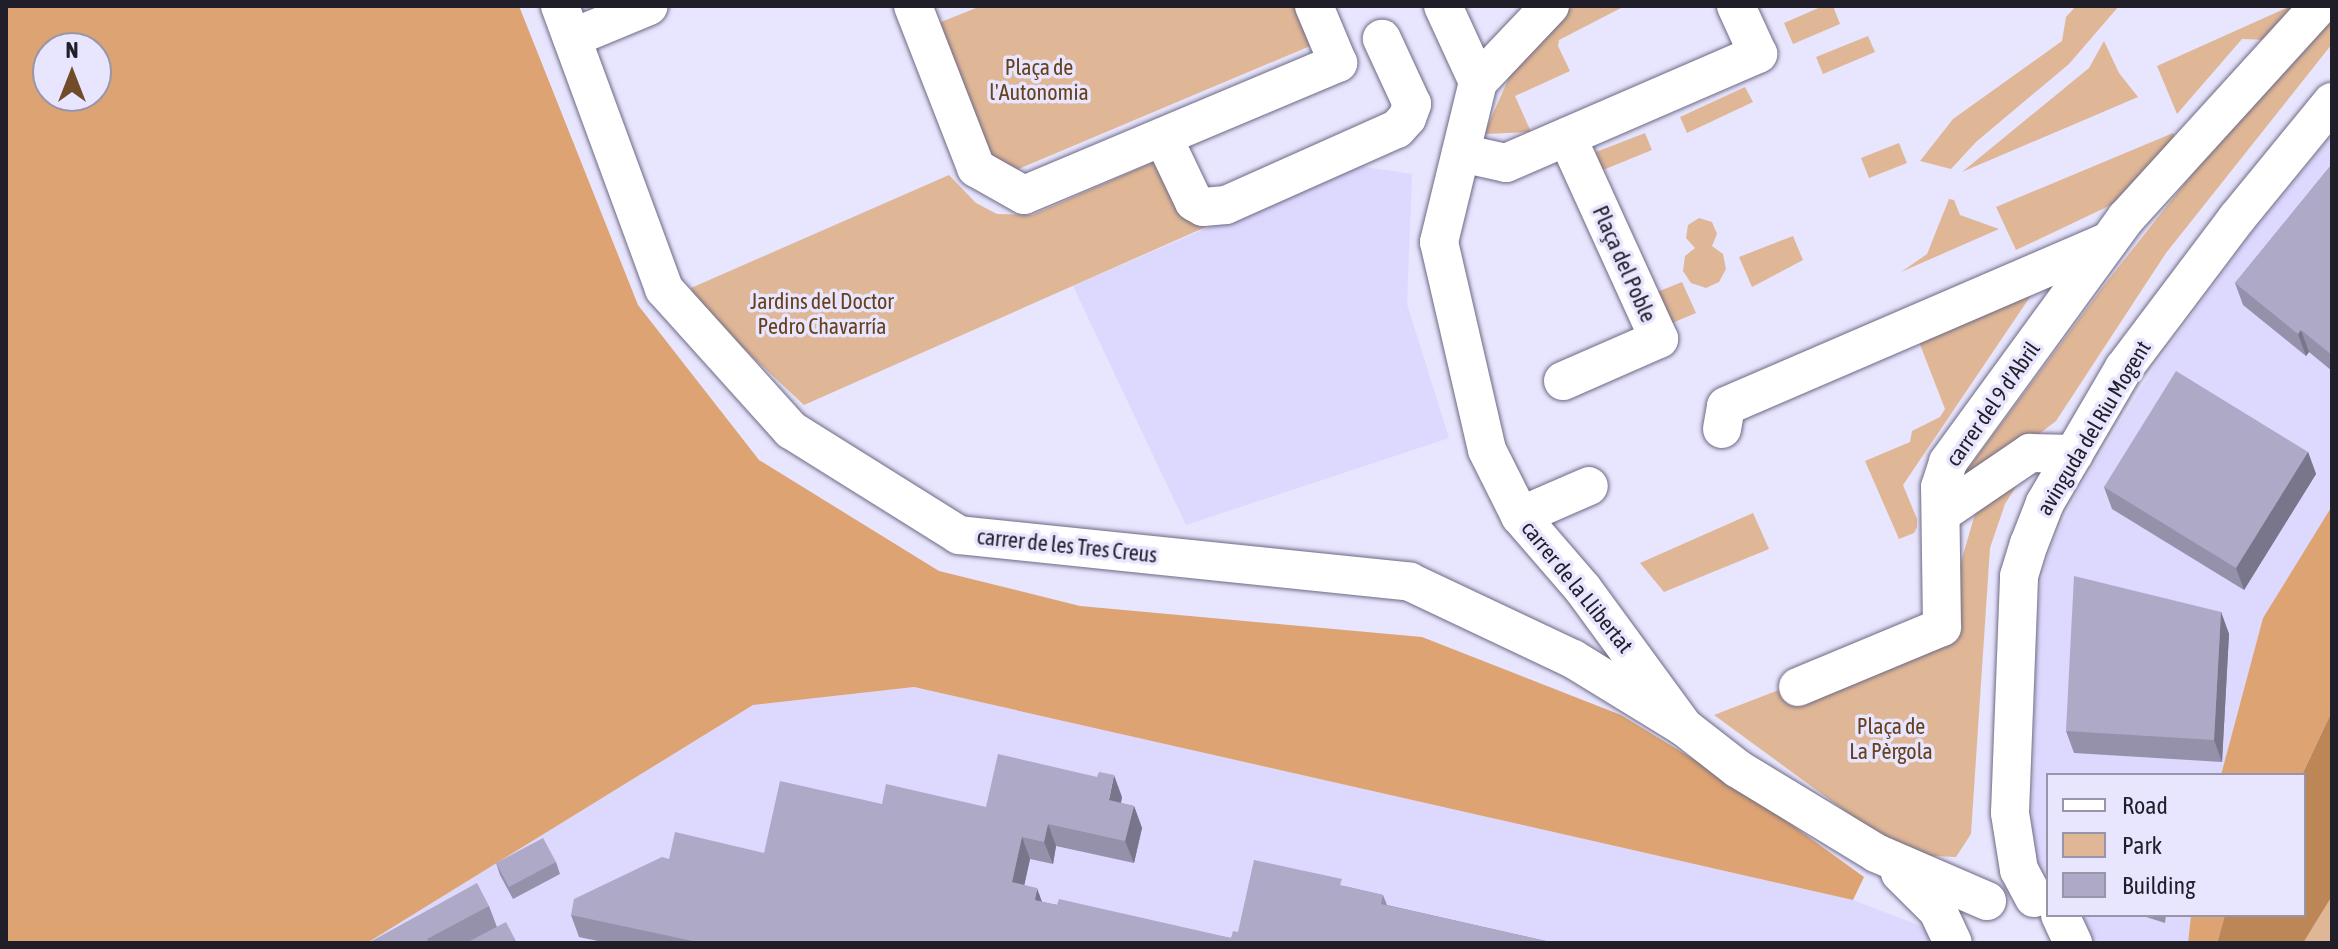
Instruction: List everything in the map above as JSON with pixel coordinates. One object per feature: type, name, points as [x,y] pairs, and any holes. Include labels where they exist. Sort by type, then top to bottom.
[{"type":"street","points":[[566,22],[649,6]]},
{"type":"street","points":[[913,6],[976,168],[1024,195],[1338,63],[1314,6]]},
{"type":"street","points":[[1443,6],[1478,82]]},
{"type":"street","name":"carrer de la Llibertat","points":[[1550,6],[1478,82],[1439,242],[1487,450],[1520,516],[1583,589],[1684,727],[1738,769],[1876,853],[1988,900]]},
{"type":"street","points":[[1461,153],[1506,163],[1758,54],[1736,6]]},
{"type":"street","name":"carrer del 9 d'Abril","points":[[1798,687],[1942,627],[1940,487],[1948,462],[2111,239],[2319,6]]},
{"type":"street","name":"carrer de les Tres Creus","points":[[566,22],[664,289],[791,430],[959,535],[1410,582],[1573,659],[1684,727]]},
{"type":"street","points":[[1163,137],[1194,202],[1203,207],[1226,205],[1397,129],[1407,118],[1412,104],[1382,39]]},
{"type":"street","name":"avinguda del Riu Mogent","points":[[2046,905],[2019,870],[2010,813],[2019,576],[2045,503],[2124,368],[2237,218],[2332,102]]},
{"type":"street","name":"Plaça del Poble","points":[[1563,381],[1659,339],[1567,137]]},
{"type":"street","name":"carrer del 9 d'Abril","points":[[1722,429],[1726,406],[2111,239]]},
{"type":"street","points":[[1942,513],[2030,453],[2074,454]]},
{"type":"street","points":[[1520,516],[1589,486]]},
{"type":"street","name":"avinguda del Riu Mogent","points":[[1988,900],[2010,813]]},
{"type":"street","name":"carrer de la Llibertat","points":[[1876,853],[1938,911],[1954,943]]},
{"type":"street","points":[[1954,943],[1968,915],[1988,900],[2017,895],[2046,906]]},
{"type":"street","name":"avinguda del Riu Mogent","points":[[2055,917],[2073,943]]},
{"type":"shaded area","points":[[6,6],[519,6],[638,305],[759,460],[939,571],[1080,606],[1422,637],[1621,715],[1742,789],[1864,877],[1853,900],[914,687],[753,705],[367,943],[6,943]]},
{"type":"shaded area","points":[[2332,135],[2332,506],[2263,618],[2222,773],[2046,773],[2046,883],[2031,868],[2037,627],[2041,585],[2050,549],[2078,491],[2157,363],[2248,238]]},
{"type":"shaded area","points":[[1352,165],[1412,174],[1407,304],[1449,438],[1186,525],[1073,286]]},
{"type":"shaded area","points":[[2332,506],[2332,711],[2303,773],[2222,773],[2263,618]]},
{"type":"shaded area","points":[[914,687],[1853,900],[1965,943],[367,943],[753,705]]},
{"type":"shaded area","points":[[2332,711],[2332,896],[2303,943],[2217,943],[2224,917],[2306,917],[2306,773],[2303,773]]},
{"type":"shaded area","points":[[2079,917],[2191,917],[2188,943],[2095,943]]},
{"type":"shaded area","points":[[2191,917],[2224,917],[2217,943],[2188,943]]},
{"type":"green space","name":"Plaça de l'Autonomia","points":[[981,6],[1299,6],[1315,44],[1016,170],[990,161],[936,24]]},
{"type":"green space","points":[[1573,6],[1621,8],[1559,40],[1558,46],[1570,71],[1515,96],[1531,132],[1484,134],[1511,73]]},
{"type":"green space","points":[[1823,6],[1833,6],[1840,24],[1793,44],[1784,23]]},
{"type":"green space","points":[[2076,6],[2119,6],[2069,64],[1976,142],[1951,169],[1920,161],[1953,119],[2062,41],[2066,17]]},
{"type":"green space","points":[[2296,6],[2269,40],[2242,39],[2177,114],[2157,66]]},
{"type":"green space","points":[[2332,17],[2332,44],[2166,253],[2056,421],[1972,485],[1956,485],[2099,292],[2237,117]]},
{"type":"green space","points":[[1868,36],[1875,52],[1823,74],[1816,57]]},
{"type":"green space","points":[[2104,41],[2119,73],[2138,97],[1962,172],[2089,68]]},
{"type":"green space","points":[[1745,87],[1753,102],[1687,133],[1680,117]]},
{"type":"green space","points":[[1645,133],[1652,150],[1603,170],[1596,152]]},
{"type":"green space","points":[[2173,133],[2178,143],[2134,194],[2016,250],[1996,207]]},
{"type":"green space","points":[[1899,143],[1907,163],[1869,178],[1861,158]]},
{"type":"green space","name":"Jardins del Doctor Pedro Chavarría","points":[[1172,154],[1208,226],[804,405],[698,306],[691,288],[949,175],[976,203],[997,214],[1032,215]]},
{"type":"green space","points":[[1949,199],[1954,200],[1960,215],[1999,229],[1901,272],[1927,254]]},
{"type":"green space","points":[[1699,218],[1712,222],[1717,234],[1712,246],[1723,254],[1726,269],[1719,282],[1706,288],[1691,283],[1683,271],[1685,256],[1695,248],[1686,238],[1688,225]]},
{"type":"green space","points":[[1793,236],[1803,260],[1752,287],[1739,257]]},
{"type":"green space","points":[[1682,282],[1696,313],[1665,326],[1652,294]]},
{"type":"green space","points":[[2040,282],[1903,485],[1917,519],[1917,527],[1914,533],[1899,539],[1865,461],[1910,442],[1912,431],[1940,417],[1945,409],[1919,342]]},
{"type":"green space","name":"Plaça de La Pèrgola","points":[[2025,472],[2005,504],[1990,548],[1971,834],[1956,857],[1910,855],[1897,849],[1714,715],[1942,627],[1975,514]]},
{"type":"green space","points":[[1753,513],[1769,549],[1664,592],[1640,563]]},
{"type":"green space","points":[[2332,896],[2332,943],[2303,943],[2305,939]]},
{"type":"building","points":[[2332,164],[2332,355],[2301,330],[2298,334],[2235,283]]},
{"type":"building","points":[[2176,371],[2308,452],[2236,568],[2104,487]]},
{"type":"building","points":[[2074,576],[2221,612],[2214,740],[2066,731]]},
{"type":"building","points":[[998,754],[1097,777],[1099,772],[1114,775],[1109,800],[1134,806],[1125,841],[1048,824],[1044,842],[1022,837],[1012,882],[1037,888],[1035,900],[1057,905],[1059,899],[1231,938],[1233,931],[1238,932],[1254,860],[1342,879],[1340,885],[1383,895],[1381,904],[1555,943],[702,943],[571,915],[574,899],[662,857],[669,859],[675,832],[764,853],[780,781],[882,804],[886,784],[986,807]]},
{"type":"building","points":[[543,838],[556,862],[509,887],[496,863]]},
{"type":"building","points":[[477,883],[489,906],[427,939],[429,943],[368,943]]},
{"type":"building","points":[[506,922],[517,943],[466,943]]}]
